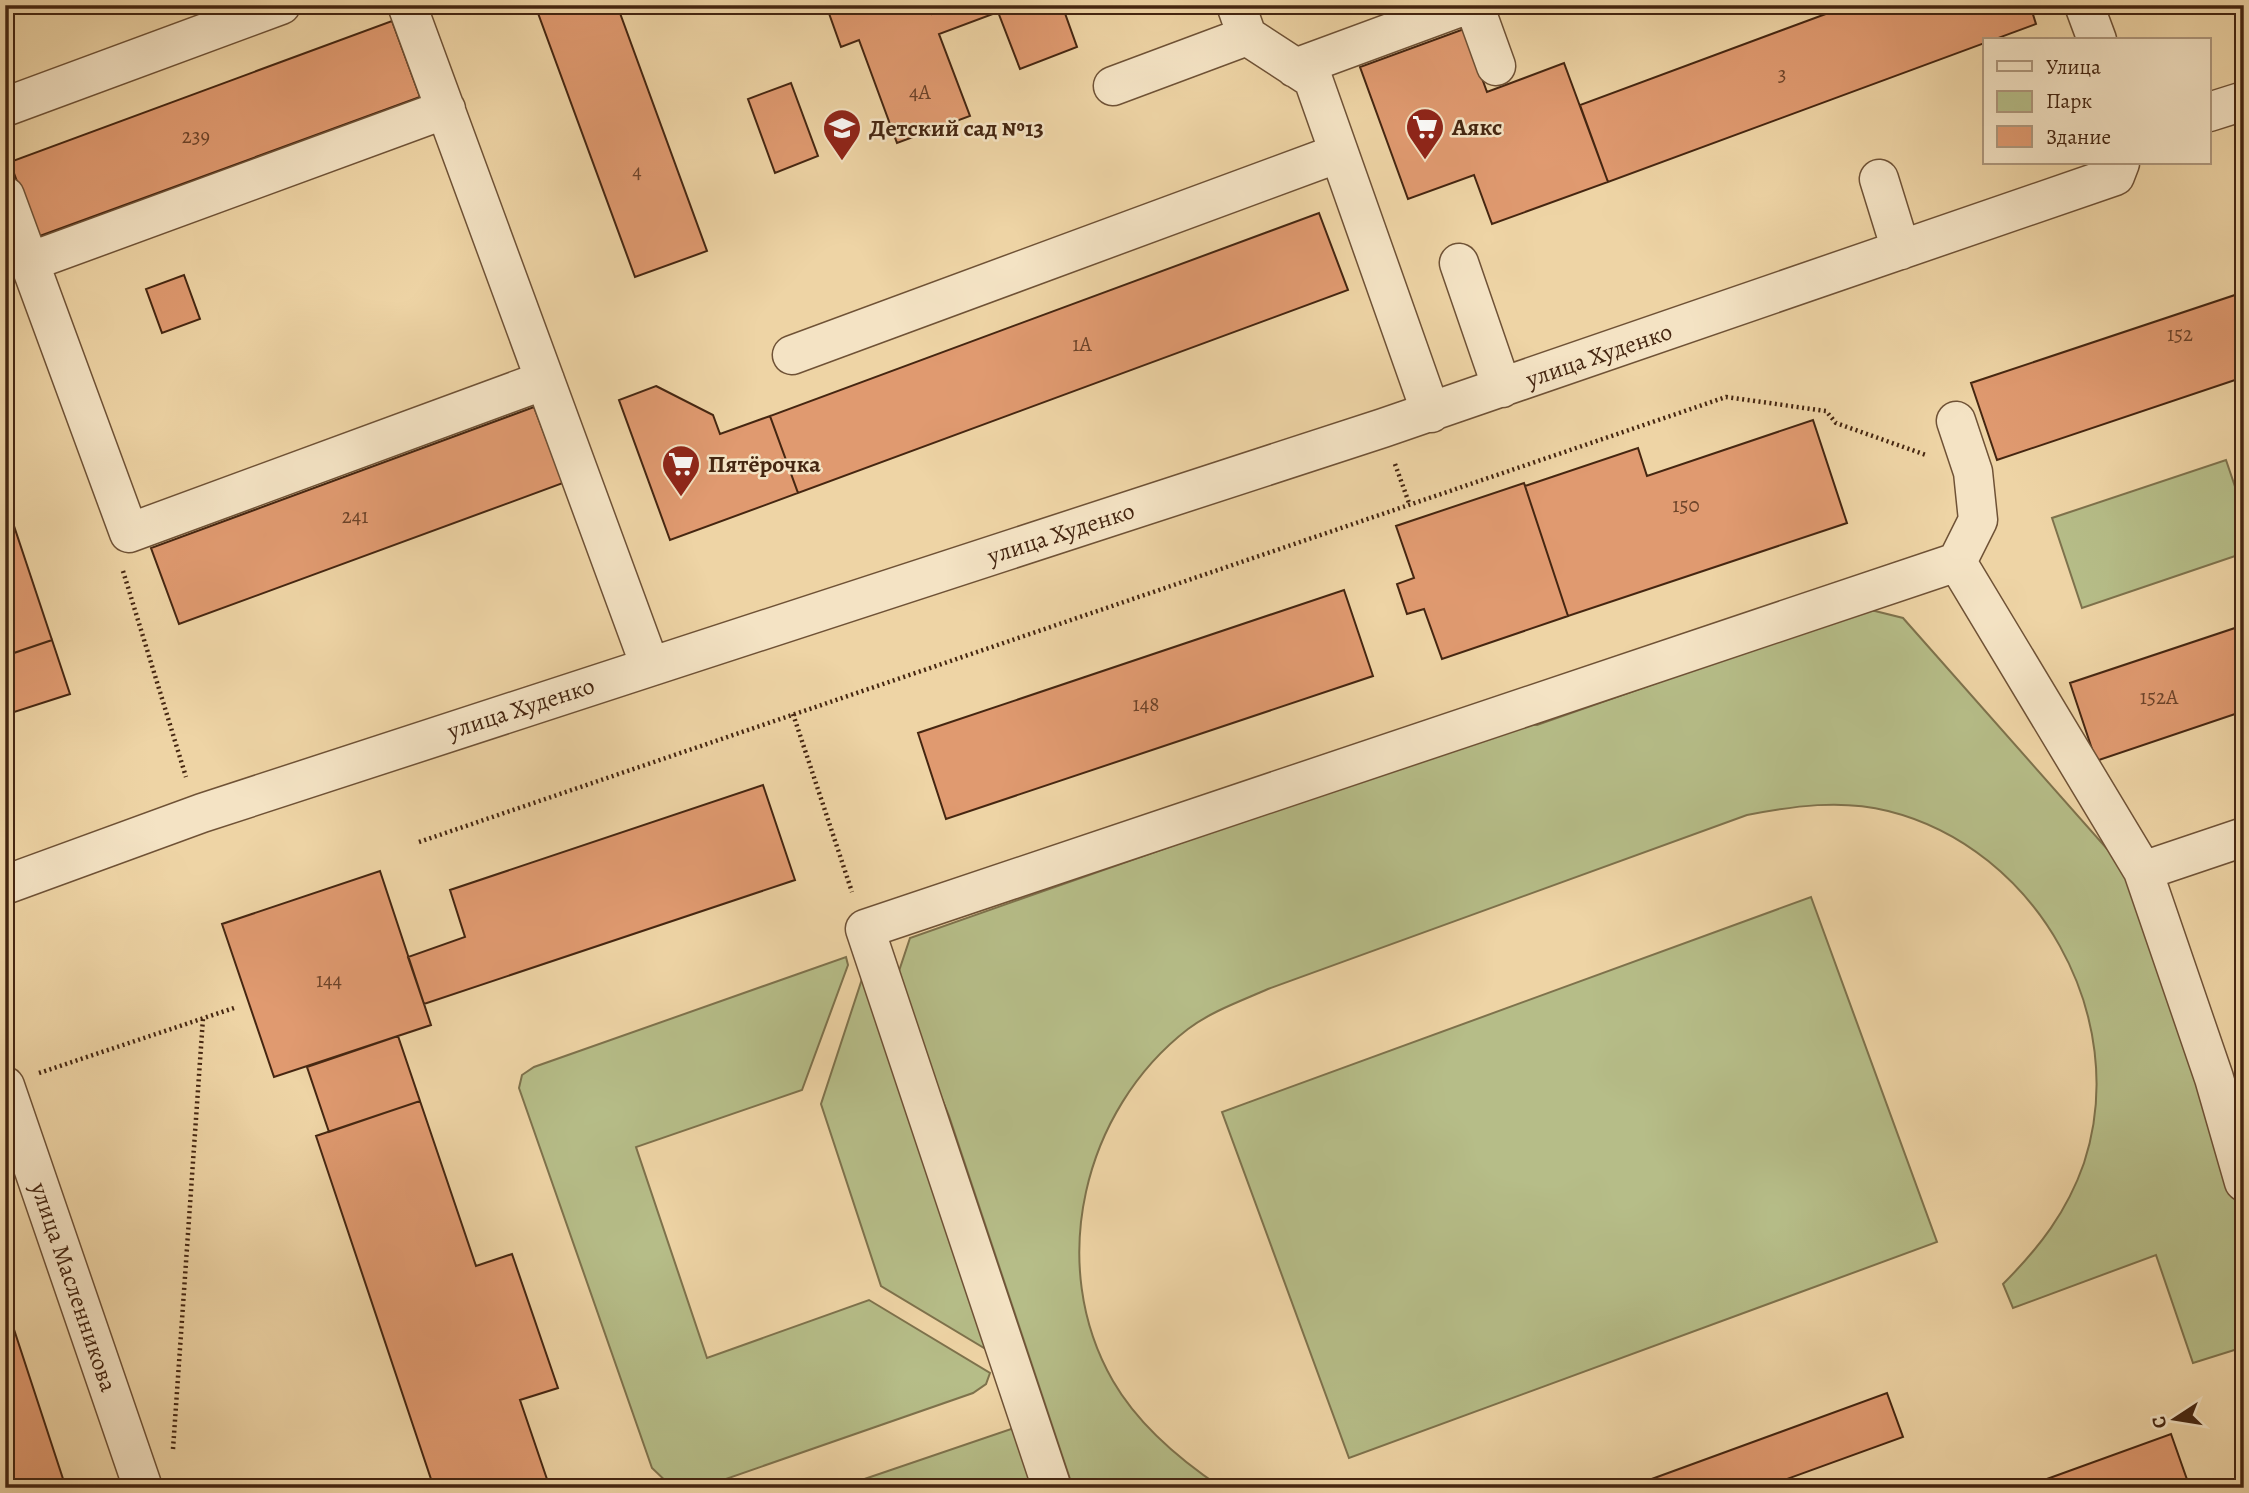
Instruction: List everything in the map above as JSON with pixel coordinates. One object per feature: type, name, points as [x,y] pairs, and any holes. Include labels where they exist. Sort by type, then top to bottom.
[{"type":"street","points":[[5,107],[281,5]]},
{"type":"street","points":[[407,5],[650,666]]},
{"type":"street","points":[[1295,68],[1466,5]]},
{"type":"street","points":[[1474,5],[1496,66]]},
{"type":"street","points":[[2084,5],[2096,38]]},
{"type":"street","points":[[1113,86],[1241,21],[1295,68],[1313,79],[1431,412]]},
{"type":"street","points":[[2210,112],[2244,102]]},
{"type":"street","points":[[29,262],[446,109]]},
{"type":"street","points":[[792,355],[1339,153]]},
{"type":"street","name":"улица Худенко","points":[[5,886],[202,813],[1502,388],[1901,250],[2117,169]]},
{"type":"street","points":[[1879,179],[1901,250]]},
{"type":"street","points":[[5,196],[129,533],[545,380]]},
{"type":"street","points":[[1459,263],[1502,388]]},
{"type":"street","points":[[1052,1488],[865,929],[1957,562],[1978,520],[1973,472],[1956,421]]},
{"type":"street","points":[[1957,562],[2143,871],[2229,1073],[2244,1182]]},
{"type":"street","points":[[2143,871],[2244,837]]},
{"type":"street","name":"улица Масленникова","points":[[18,1081],[143,1488]]},
{"type":"path","points":[[419,842],[1726,397],[1826,411],[1836,423],[1973,472]]},
{"type":"path","points":[[129,533],[118,556],[189,785],[202,813]]},
{"type":"path","points":[[793,714],[865,929]]},
{"type":"path","points":[[18,1081],[234,1008]]},
{"type":"path","points":[[173,1456],[203,1018]]},
{"type":"green space","points":[[2226,460],[2244,513],[2244,553],[2082,608],[2052,518]]},
{"type":"green space","points":[[1867,609],[1903,618],[2124,868],[2236,1198],[2244,1230],[2244,1347],[2193,1363],[2156,1255],[2013,1308],[2003,1284],[2051,1228],[2069,1198],[2084,1163],[2095,1107],[2095,1052],[2082,997],[2060,946],[2028,900],[1988,861],[1941,831],[1888,811],[1853,805],[1800,807],[1747,815],[1268,989],[1207,1017],[1188,1029],[1152,1063],[1123,1102],[1100,1145],[1086,1192],[1080,1240],[1082,1288],[1093,1336],[1123,1397],[1162,1441],[1222,1488],[1073,1488],[949,1116],[895,983],[910,938],[1522,723],[1537,725]]},
{"type":"green space","points":[[1811,897],[1937,1242],[1349,1458],[1222,1112]]},
{"type":"green space","points":[[846,957],[848,965],[802,1090],[636,1147],[707,1358],[869,1300],[990,1373],[986,1384],[973,1393],[700,1488],[673,1488],[652,1468],[519,1088],[522,1075],[534,1067]]},
{"type":"green space","points":[[865,970],[999,1357],[881,1286],[821,1104]]},
{"type":"green space","points":[[1014,1428],[1034,1488],[838,1488]]},
{"type":"building","points":[[535,5],[617,5],[707,251],[635,277]]},
{"type":"building","points":[[826,5],[929,5],[932,14],[955,5],[1062,5],[1077,47],[1020,69],[998,12],[939,34],[970,116],[897,143],[859,40],[841,47]]},
{"type":"building","points":[[1850,5],[2030,5],[2036,24],[1998,38],[1983,38],[1983,44],[1608,182],[1580,105]]},
{"type":"building","points":[[392,21],[420,97],[37,237],[10,162]]},
{"type":"building","points":[[1464,29],[1487,92],[1564,63],[1608,182],[1492,224],[1474,175],[1408,199],[1360,67]]},
{"type":"building","points":[[791,83],[818,156],[775,173],[748,99]]},
{"type":"building","points":[[1319,213],[1348,290],[798,493],[770,416]]},
{"type":"building","points":[[184,275],[200,319],[162,333],[146,289]]},
{"type":"building","points":[[2244,292],[2244,377],[1997,460],[1971,383]]},
{"type":"building","points":[[656,386],[713,415],[720,434],[770,416],[798,493],[670,540],[619,400]]},
{"type":"building","points":[[534,407],[563,483],[179,624],[151,548]]},
{"type":"building","points":[[1813,420],[1847,523],[1568,616],[1525,486],[1638,448],[1647,476]]},
{"type":"building","points":[[1524,483],[1568,616],[1442,659],[1424,609],[1407,614],[1397,584],[1414,578],[1396,526]]},
{"type":"building","points":[[5,499],[52,640],[5,656]]},
{"type":"building","points":[[1344,590],[1373,676],[946,819],[918,733]]},
{"type":"building","points":[[2244,625],[2244,711],[2096,761],[2070,683]]},
{"type":"building","points":[[52,640],[70,694],[5,715],[5,656]]},
{"type":"building","points":[[763,785],[795,880],[424,1004],[408,957],[465,937],[450,890]]},
{"type":"building","points":[[380,871],[431,1025],[274,1077],[222,924]]},
{"type":"building","points":[[398,1036],[420,1101],[329,1132],[307,1067]]},
{"type":"building","points":[[420,1101],[476,1266],[512,1254],[558,1388],[520,1400],[550,1488],[434,1488],[316,1136]]},
{"type":"building","points":[[5,1302],[66,1488],[5,1488]]},
{"type":"building","points":[[1887,1393],[1903,1437],[1762,1488],[1627,1488]]},
{"type":"building","points":[[2171,1434],[2190,1488],[2022,1488]]},
{"type":"place","name":"Аякс","points":[[1425,161]]},
{"type":"place","name":"Детский сад №13","points":[[842,162]]},
{"type":"place","name":"Пятёрочка","points":[[681,498]]}]
